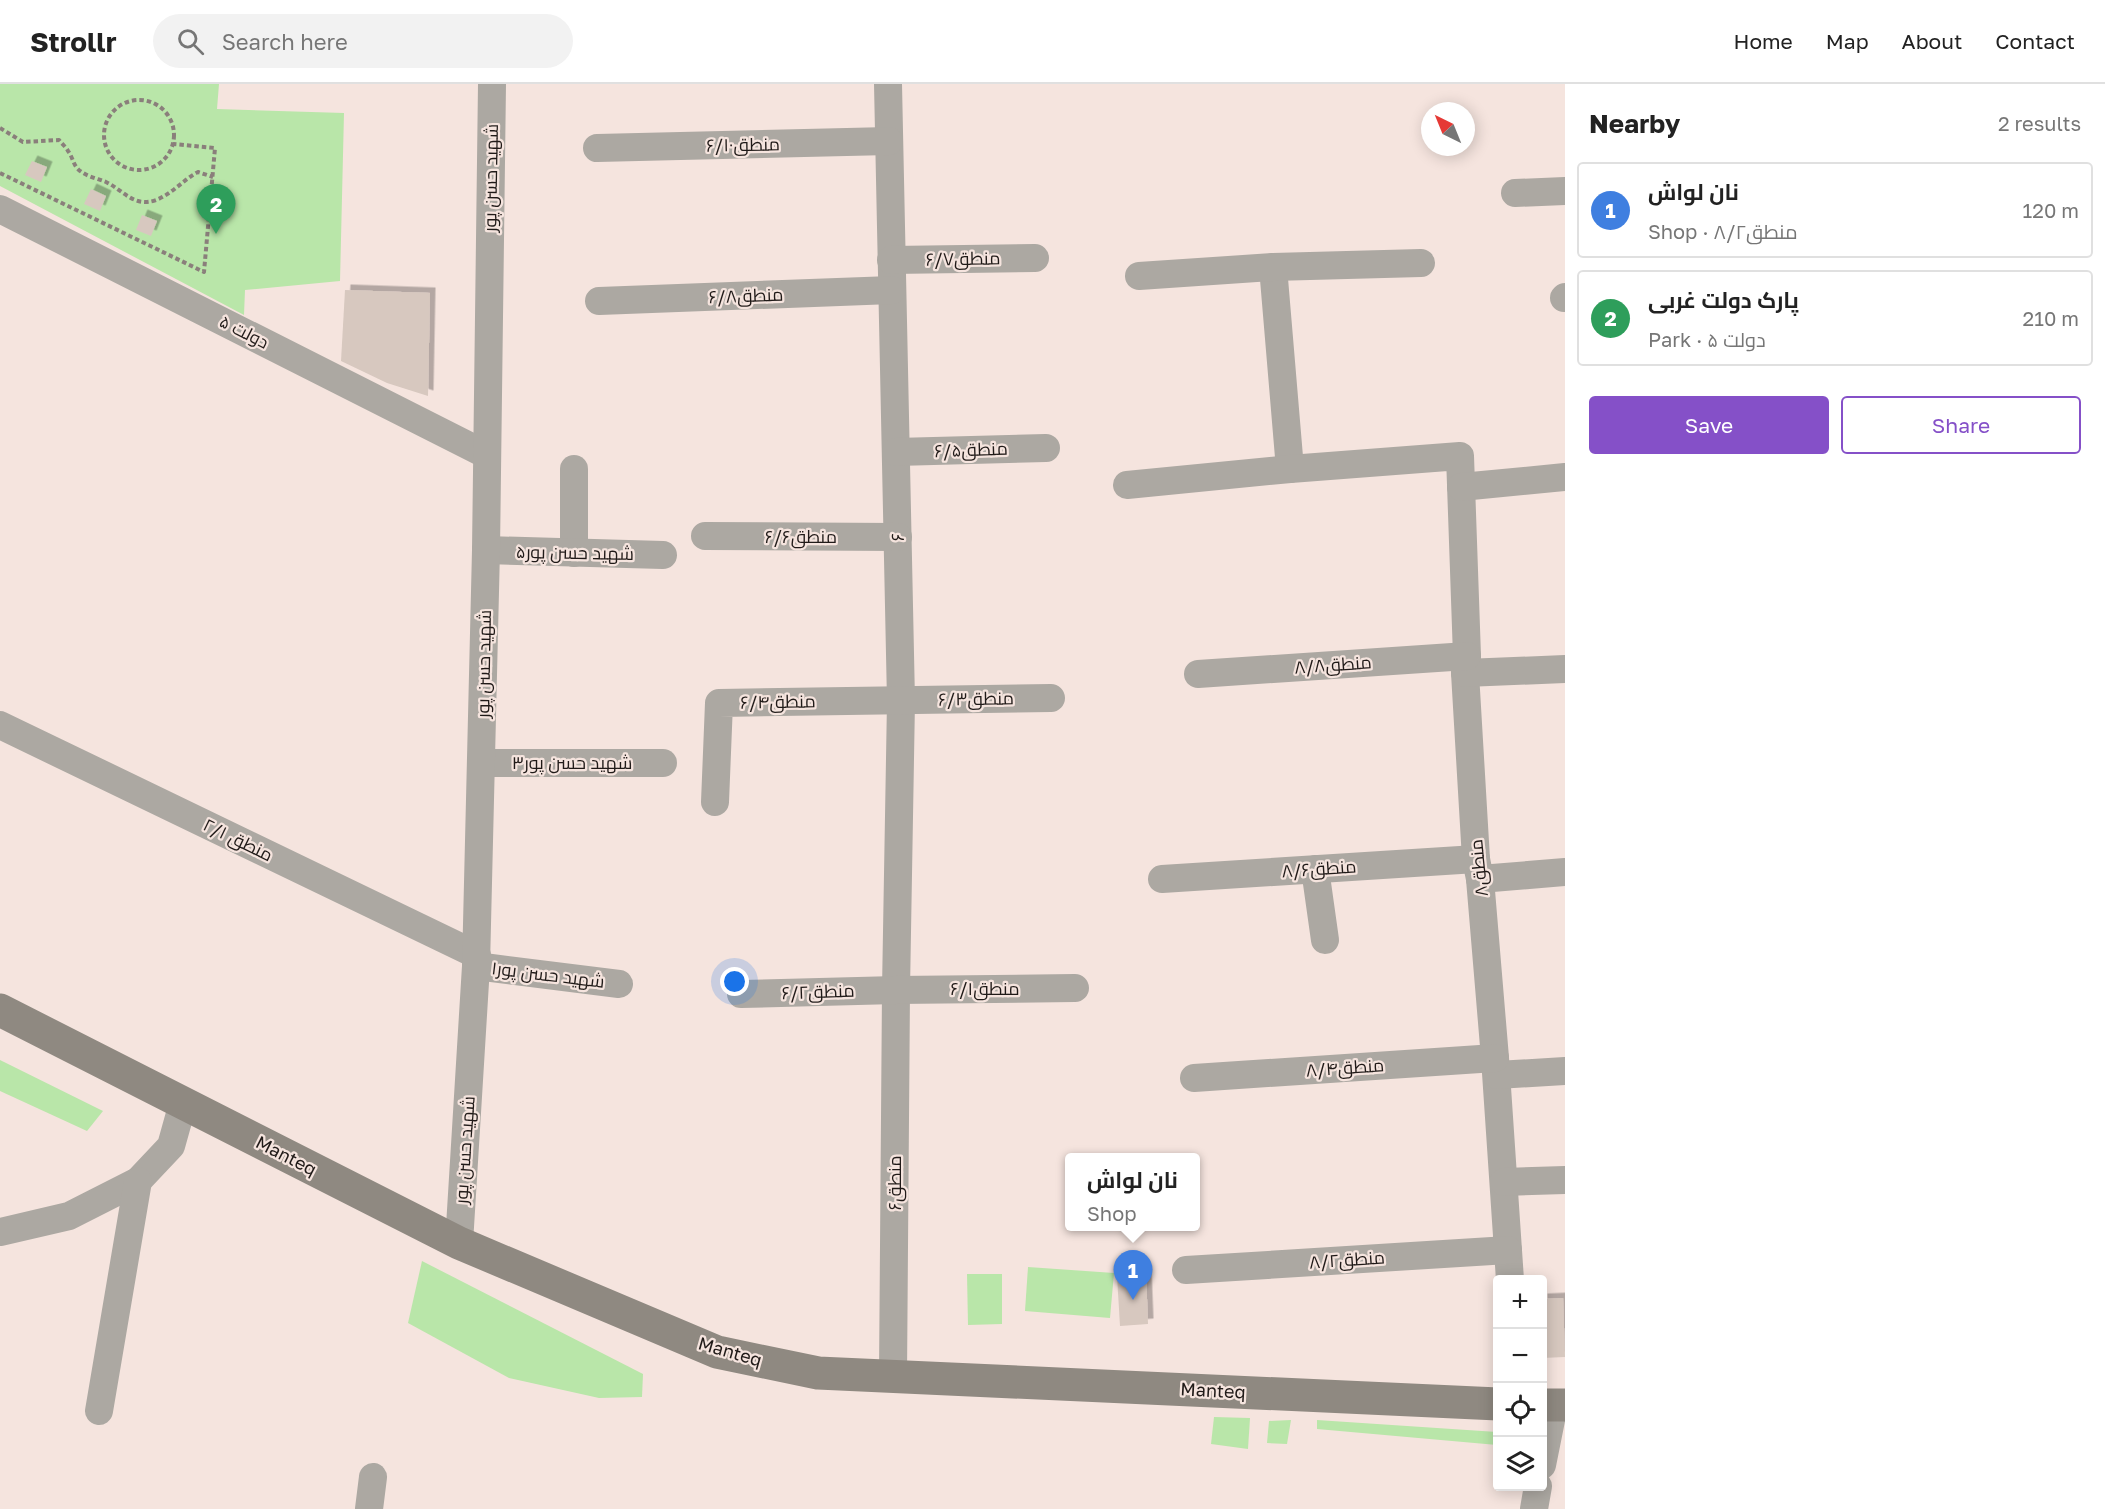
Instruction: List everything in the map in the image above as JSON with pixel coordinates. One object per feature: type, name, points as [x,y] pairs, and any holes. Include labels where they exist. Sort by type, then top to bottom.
[{"type":"street","name":"شهید حسن پور","points":[[459,1244],[477,960],[486,550],[492,84]]},
{"type":"street","name":"۶","points":[[888,84],[902,701],[896,990]]},
{"type":"street","name":"منطق۶/۱۰","points":[[597,148],[889,141]]},
{"type":"street","points":[[1515,194],[1565,191]]},
{"type":"street","name":"۵ دولت","points":[[0,209],[487,455]]},
{"type":"street","name":"منطق۶/۷","points":[[891,260],[1035,258]]},
{"type":"street","points":[[1139,276],[1273,267],[1421,263]]},
{"type":"street","points":[[1127,486],[1290,469],[1273,267]]},
{"type":"street","name":"منطق۶/۸","points":[[599,302],[892,290]]},
{"type":"street","name":"منطق۶/۵","points":[[896,452],[1046,448]]},
{"type":"street","name":"منطق۸","points":[[1290,469],[1460,456],[1466,664],[1478,869],[1496,1067],[1510,1275]]},
{"type":"street","points":[[574,469],[574,553]]},
{"type":"street","points":[[1461,487],[1565,477]]},
{"type":"street","name":"منطق۶/۶","points":[[705,536],[898,537]]},
{"type":"street","name":"شهید حسن پور۵","points":[[486,550],[663,555]]},
{"type":"street","name":"منطق۸/۸","points":[[1198,674],[1466,664],[1565,669]]},
{"type":"street","name":"منطق۶/۳","points":[[902,701],[1051,698]]},
{"type":"street","name":"منطق۶/۴","points":[[715,802],[719,703],[902,701]]},
{"type":"street","name":"منطق ۲/۱","points":[[0,725],[477,960]]},
{"type":"street","name":"شهید حسن پور۳","points":[[481,763],[663,763]]},
{"type":"street","points":[[1315,869],[1325,940]]},
{"type":"street","name":"منطق۸/۶","points":[[1162,879],[1315,869],[1478,869],[1565,872]]},
{"type":"street","name":"شهید حسن پور۱","points":[[477,960],[619,984]]},
{"type":"street","name":"منطق۶/۱","points":[[896,990],[1075,988]]},
{"type":"street","name":"منطق۶/۲","points":[[741,994],[896,990]]},
{"type":"street","name":"منطق۶","points":[[893,1376],[896,990]]},
{"type":"street","name":"Manteq","points":[[0,1010],[459,1244],[717,1352],[818,1373],[1493,1404]]},
{"type":"street","name":"منطق۸/۴","points":[[1194,1078],[1496,1067],[1565,1071]]},
{"type":"street","points":[[0,1232],[69,1216],[138,1181],[171,1146],[183,1103]]},
{"type":"street","points":[[1504,1182],[1565,1180]]},
{"type":"street","points":[[99,1411],[138,1181]]},
{"type":"street","name":"منطق۸/۲","points":[[1186,1270],[1508,1250]]},
{"type":"street","points":[[1547,1439],[1554,1405]]},
{"type":"street","points":[[369,1509],[373,1477]]},
{"type":"street","points":[[1534,1509],[1537,1491]]},
{"type":"path","points":[[143,99],[164,110],[171,120],[174,132],[173,144],[168,155],[160,163],[150,168],[128,169],[117,164],[110,156],[103,134],[105,123],[119,105],[130,100],[143,99]]},
{"type":"path","points":[[0,128],[23,142],[59,141],[69,152],[77,168],[107,183],[127,197],[141,202],[154,201],[171,192],[188,177],[198,172],[213,177]]},
{"type":"path","points":[[0,173],[204,272],[215,148],[173,144]]},
{"type":"green space","points":[[0,84],[219,84],[217,109],[344,113],[340,281],[245,290],[244,315],[0,186]]},
{"type":"green space","points":[[0,1060],[103,1111],[87,1131],[0,1091]]},
{"type":"green space","points":[[422,1261],[643,1374],[642,1397],[599,1398],[509,1378],[408,1323]]},
{"type":"green space","points":[[1028,1267],[1114,1273],[1110,1318],[1025,1311]]},
{"type":"green space","points":[[967,1274],[1002,1274],[1002,1324],[968,1325]]},
{"type":"green space","points":[[1214,1417],[1250,1418],[1248,1449],[1211,1444]]},
{"type":"green space","points":[[1291,1420],[1287,1444],[1267,1443],[1269,1421]]},
{"type":"green space","points":[[1317,1420],[1493,1432],[1493,1445],[1317,1429]]},
{"type":"building","points":[[32,161],[47,167],[41,182],[25,175]]},
{"type":"building","points":[[91,189],[106,196],[100,211],[84,204]]},
{"type":"building","points":[[142,215],[157,221],[151,236],[136,230]]},
{"type":"building","points":[[345,290],[430,293],[428,396],[387,383],[341,361]]},
{"type":"building","points":[[1146,1274],[1148,1324],[1120,1326],[1117,1276]]},
{"type":"building","points":[[1563,1298],[1565,1357],[1547,1358],[1547,1299]]},
{"type":"place","name":"پارک دولت غربی","points":[[216,234]]},
{"type":"place","name":"نان لواش","points":[[1133,1300]]}]
